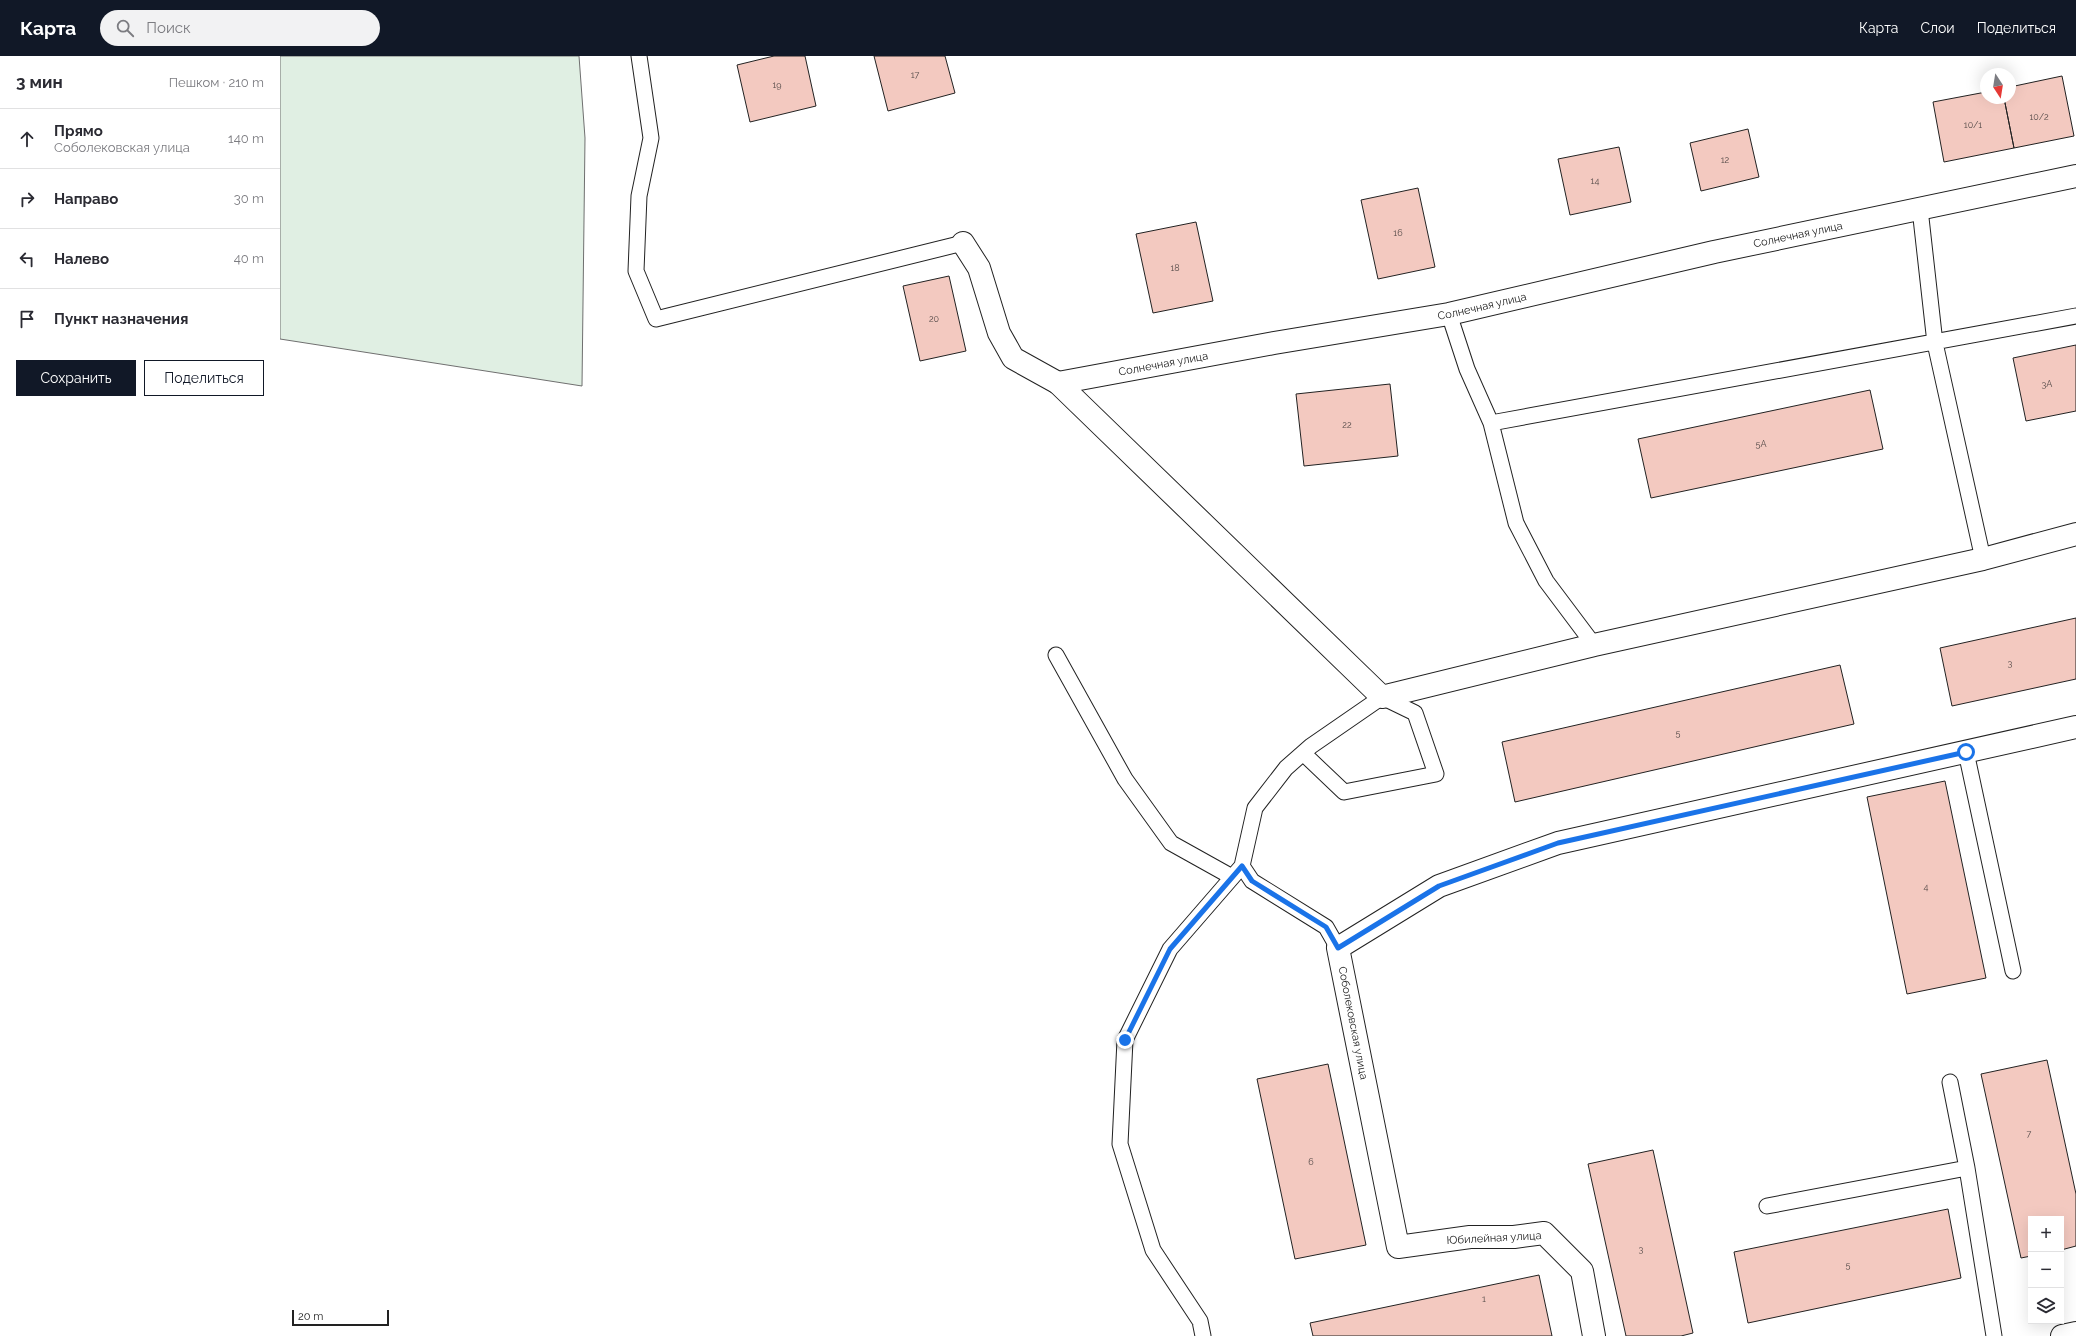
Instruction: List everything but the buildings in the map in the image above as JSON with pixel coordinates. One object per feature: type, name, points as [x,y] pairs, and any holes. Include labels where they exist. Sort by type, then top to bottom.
[{"type":"street","name":"Солнечная улица","points":[[1058,383],[1274,342],[1449,314],[1714,252],[2076,176]]},
{"type":"street","points":[[963,243],[979,268],[999,333],[1013,358],[1058,383],[1382,697],[1594,645],[1983,559],[2076,534]]},
{"type":"street","points":[[1338,948],[1439,886],[1558,843],[2076,727]]},
{"type":"street","name":"Соболековская улица","points":[[1338,948],[1398,1247]]},
{"type":"street","name":"Юбилейная улица","points":[[1398,1247],[1470,1237],[1514,1237],[1544,1233],[1582,1271],[1594,1336]]},
{"type":"street","points":[[2062,1336],[2076,1333]]},
{"type":"lane","points":[[639,56],[651,138],[639,196],[636,271],[656,319],[963,243]]},
{"type":"lane","points":[[1920,209],[1935,343],[1983,559]]},
{"type":"lane","points":[[1449,314],[1467,369],[1491,423],[1516,523],[1546,581],[1594,645]]},
{"type":"lane","points":[[1491,423],[2076,316]]},
{"type":"lane","points":[[1056,655],[1125,779],[1171,843],[1232,877]]},
{"type":"lane","points":[[1203,1336],[1200,1321],[1153,1250],[1120,1144],[1125,1040],[1170,949],[1242,866],[1255,808],[1286,768],[1303,753],[1382,697],[1415,713],[1436,774],[1344,792],[1303,753]]},
{"type":"lane","points":[[1966,752],[2013,971]]},
{"type":"lane","points":[[1242,866],[1252,881],[1326,927],[1338,948]]},
{"type":"lane","points":[[1950,1082],[1967,1168],[1994,1336]]},
{"type":"lane","points":[[1767,1206],[1967,1168]]},
{"type":"green space","points":[[280,56],[579,56],[585,138],[582,386],[280,339]]},
{"type":"route","points":[[1125,1040],[1170,949],[1242,866],[1252,881],[1326,927],[1338,948],[1439,886],[1499,863],[1558,843],[1966,752]]}]
